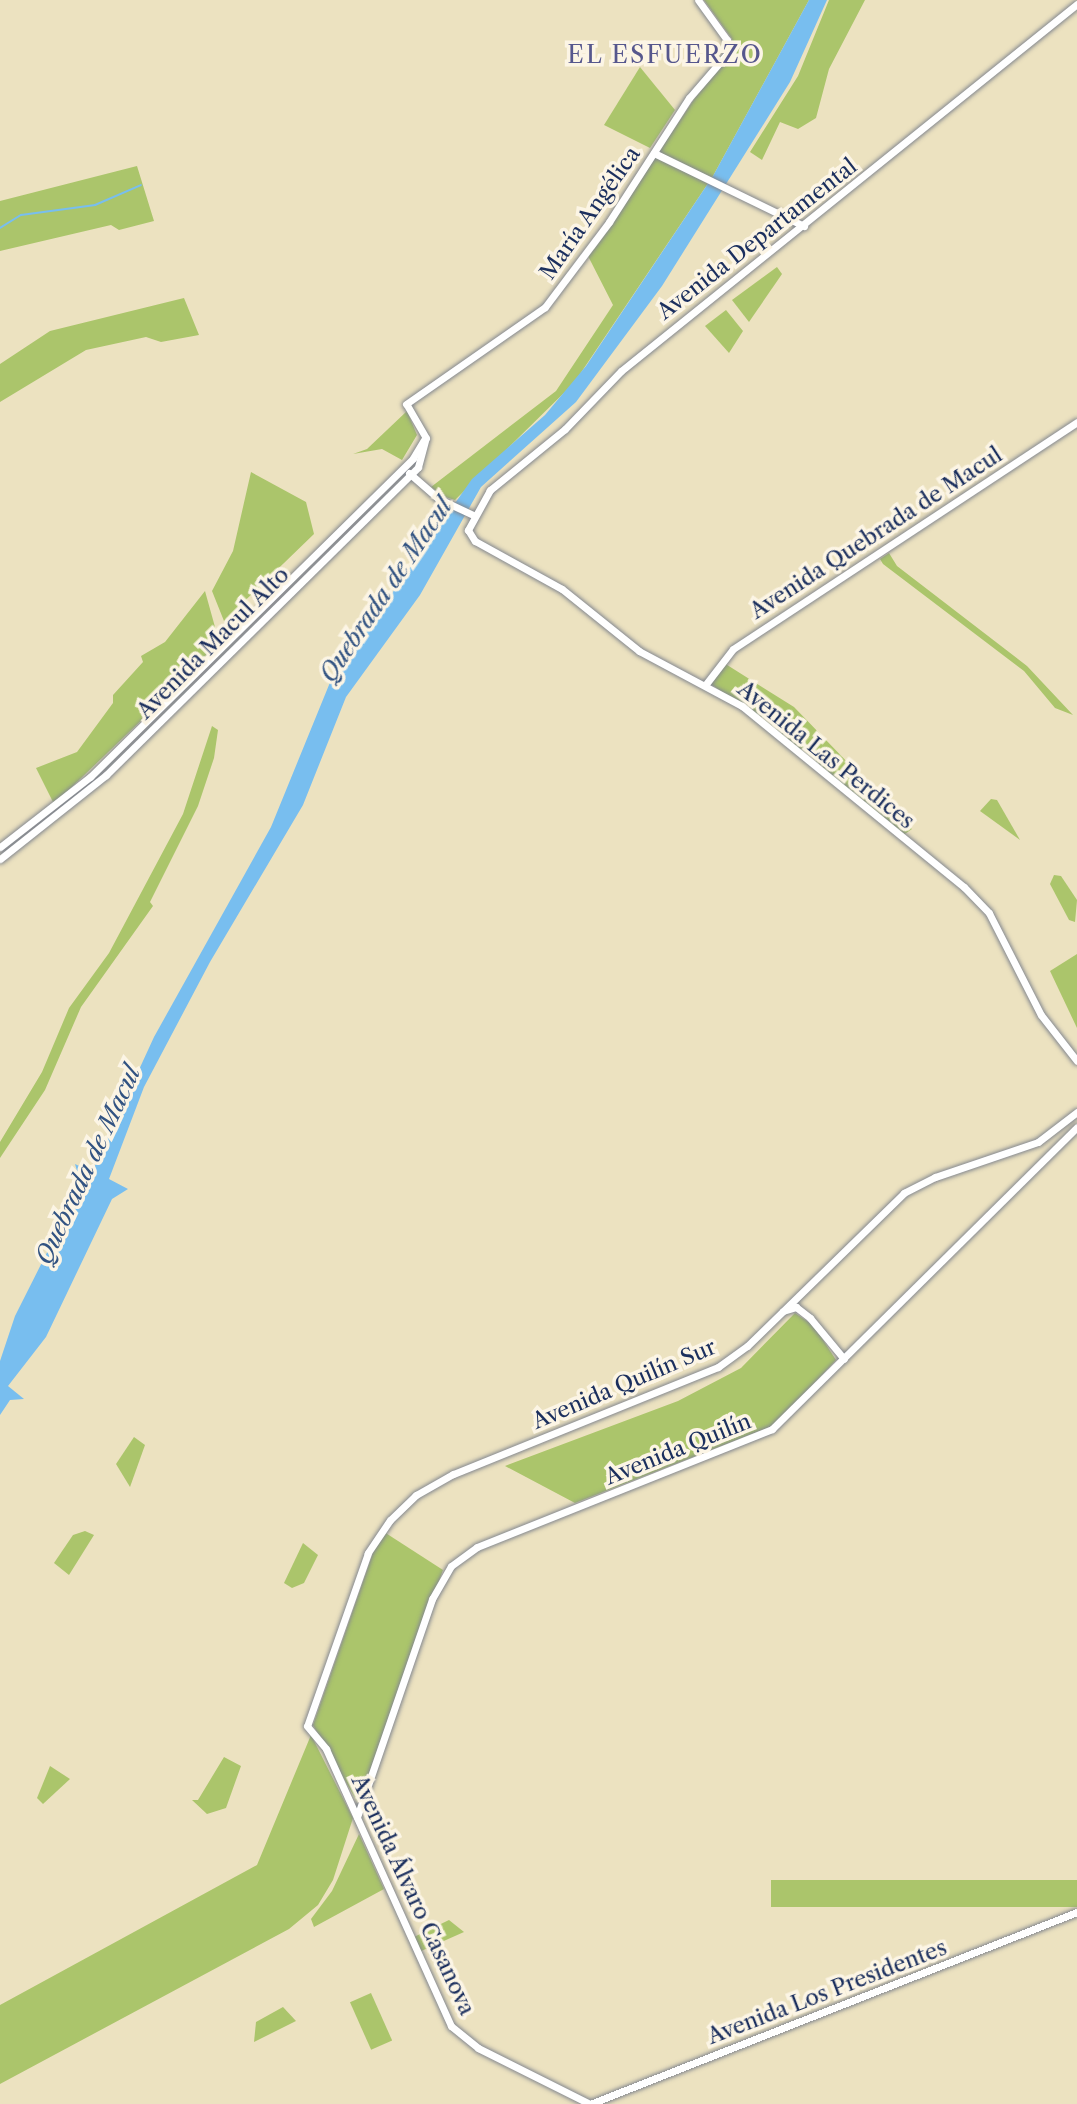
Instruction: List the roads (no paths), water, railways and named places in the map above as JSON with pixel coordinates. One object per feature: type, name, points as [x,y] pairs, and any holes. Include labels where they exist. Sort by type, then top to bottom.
[{"type":"street","name":"María Angélica","points":[[424,434],[406,404],[545,307],[654,153],[693,92],[728,51],[727,40],[698,0]]},
{"type":"street","name":"Avenida Departamental","points":[[467,515],[490,490],[565,429],[621,371],[1077,4]]},
{"type":"street","points":[[654,153],[804,226]]},
{"type":"street","name":"Avenida Quebrada de Macul","points":[[706,684],[727,653],[1077,422]]},
{"type":"street","name":"Avenida Macul Alto","points":[[0,847],[90,777],[420,451],[424,434]]},
{"type":"street","name":"Avenida Macul Alto","points":[[0,859],[106,775],[410,474],[424,457],[424,434]]},
{"type":"street","points":[[403,468],[467,515]]},
{"type":"street","name":"Avenida Las Perdices","points":[[467,515],[475,541],[552,582],[639,651],[706,684],[798,750],[980,902],[1050,1030],[1077,1061]]},
{"type":"street","name":"Avenida Quilín Sur","points":[[307,1726],[368,1553],[412,1498],[453,1474],[708,1372],[738,1354],[798,1293],[911,1188],[1030,1145],[1057,1130],[1077,1112]]},
{"type":"street","points":[[1066,1123],[1075,1130]]},
{"type":"street","points":[[1057,1130],[1065,1139]]},
{"type":"street","name":"Avenida Quilín","points":[[357,1817],[437,1588],[456,1561],[483,1545],[767,1433],[1075,1130]]},
{"type":"street","points":[[796,1307],[798,1293]]},
{"type":"street","points":[[796,1307],[826,1332],[844,1359]]},
{"type":"street","points":[[780,1312],[796,1307]]},
{"type":"street","name":"Avenida Álvaro Casanova","points":[[307,1726],[326,1749],[451,2026],[478,2048],[590,2104]]},
{"type":"street","name":"Avenida Los Presidentes","points":[[590,2104],[1077,1912]]},
{"type":"water","points":[[809,0],[827,0],[790,82],[662,286],[576,402],[481,487],[420,595],[346,697],[303,805],[210,962],[144,1087],[109,1179],[128,1189],[112,1199],[46,1337],[8,1386],[24,1399],[10,1400],[0,1415],[0,1361],[15,1316],[81,1185],[75,1164],[92,1172],[154,1037],[271,827],[331,680],[472,479],[545,415],[586,366],[713,176]]},
{"type":"waterway","points":[[0,228],[21,215],[95,205],[141,185]]},
{"type":"district","name":"EL ESFUERZO","points":[[665,55]]},
{"type":"water label","name":"Quebrada de Macul","points":[[386,590]]},
{"type":"water label","name":"Quebrada de Macul","points":[[88,1165]]}]
